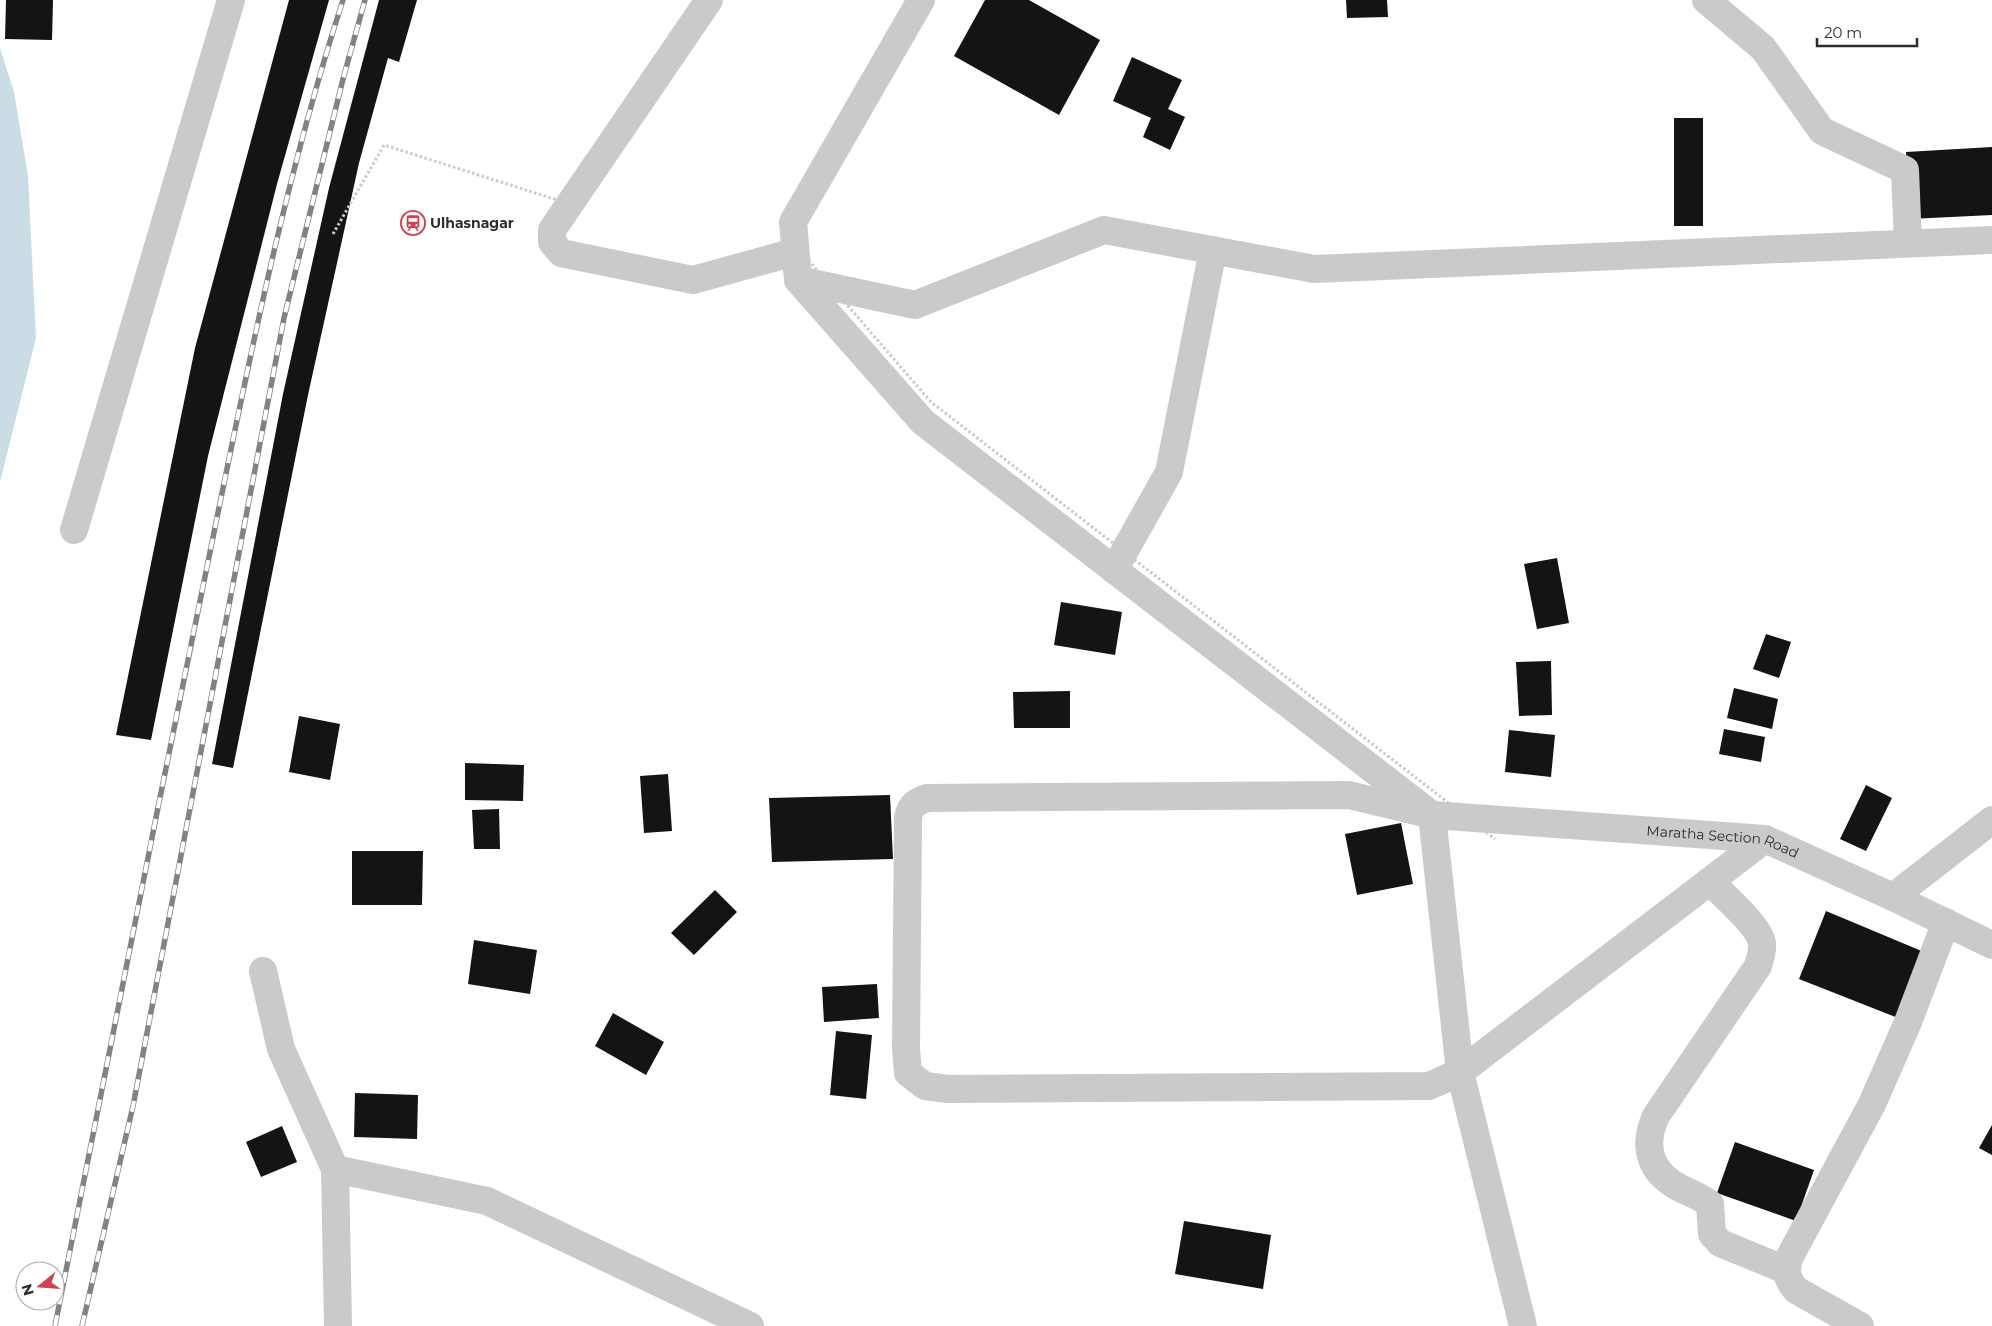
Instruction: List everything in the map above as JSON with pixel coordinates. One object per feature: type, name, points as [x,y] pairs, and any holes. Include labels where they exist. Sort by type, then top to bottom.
[{"type":"street","points":[[74,530],[231,0]]},
{"type":"street","points":[[709,0],[552,230],[552,242],[561,253],[693,280],[795,252]]},
{"type":"street","points":[[921,0],[793,222],[798,280],[923,422],[1432,815],[1460,1072],[1523,1326]]},
{"type":"street","points":[[1706,0],[1763,48],[1822,131],[1905,170],[1908,243]]},
{"type":"street","points":[[798,280],[915,305],[1104,230],[1314,269],[1992,240]]},
{"type":"street","points":[[1114,570],[1169,472],[1213,250]]},
{"type":"street","name":"Maratha Section Road","points":[[1460,1072],[1429,1086],[948,1089],[925,1086],[908,1073],[906,1048],[908,818],[910,809],[916,802],[927,798],[953,796],[1349,795],[1432,815],[1765,839],[1893,897],[1992,945]]},
{"type":"street","points":[[1893,897],[1992,820]]},
{"type":"street","points":[[1460,1072],[1765,839]]},
{"type":"street","points":[[1710,881],[1756,930],[1762,941],[1763,952],[1758,966],[1656,1116],[1648,1132],[1648,1148],[1661,1175],[1674,1185],[1698,1195],[1710,1204],[1712,1234],[1720,1244],[1786,1270]]},
{"type":"street","points":[[1860,1326],[1796,1290],[1789,1281],[1786,1270],[1789,1258],[1872,1104],[1908,1022],[1946,922]]},
{"type":"street","points":[[263,971],[281,1049],[335,1169],[338,1326]]},
{"type":"street","points":[[335,1169],[487,1201],[750,1326]]},
{"type":"path","points":[[702,0],[694,8],[570,204],[557,241],[688,269],[791,240],[931,402],[1495,839]]},
{"type":"path","points":[[333,234],[384,145],[570,204]]},
{"type":"water","points":[[0,48],[14,92],[28,176],[36,338],[0,482]]},
{"type":"building","points":[[6,0],[53,0],[52,40],[5,39]]},
{"type":"building","points":[[289,0],[329,0],[277,184],[208,456],[151,740],[116,735],[195,348]]},
{"type":"building","points":[[379,0],[417,0],[399,62],[388,58],[359,163],[308,395],[233,768],[212,764],[283,394],[329,188]]},
{"type":"building","points":[[985,0],[1029,0],[1100,40],[1059,115],[954,56]]},
{"type":"building","points":[[1346,0],[1387,0],[1388,17],[1347,18]]},
{"type":"building","points":[[1132,57],[1182,80],[1168,109],[1185,117],[1170,150],[1143,137],[1151,118],[1113,101]]},
{"type":"building","points":[[1674,118],[1703,118],[1703,226],[1674,226]]},
{"type":"building","points":[[1992,147],[1992,215],[1910,219],[1906,152]]},
{"type":"building","points":[[1557,558],[1569,623],[1537,629],[1524,564]]},
{"type":"building","points":[[1061,602],[1122,612],[1115,655],[1054,645]]},
{"type":"building","points":[[1766,634],[1791,642],[1779,678],[1753,669]]},
{"type":"building","points":[[1551,661],[1552,715],[1519,716],[1516,662]]},
{"type":"building","points":[[1734,688],[1778,699],[1772,729],[1727,718]]},
{"type":"building","points":[[1070,691],[1070,728],[1014,728],[1013,692]]},
{"type":"building","points":[[299,716],[340,724],[330,780],[289,772]]},
{"type":"building","points":[[1724,729],[1765,737],[1761,762],[1719,754]]},
{"type":"building","points":[[1509,730],[1555,735],[1551,777],[1505,772]]},
{"type":"building","points":[[465,763],[524,765],[523,801],[465,800]]},
{"type":"building","points":[[668,774],[672,831],[644,833],[640,776]]},
{"type":"building","points":[[1866,785],[1892,798],[1866,851],[1840,839]]},
{"type":"building","points":[[890,795],[893,859],[772,862],[769,798]]},
{"type":"building","points":[[499,809],[500,849],[474,849],[472,810]]},
{"type":"building","points":[[1401,823],[1413,884],[1357,895],[1345,834]]},
{"type":"building","points":[[352,851],[423,851],[422,905],[352,905]]},
{"type":"building","points":[[715,890],[737,912],[694,955],[671,933]]},
{"type":"building","points":[[1826,911],[1924,952],[1898,1018],[1799,979]]},
{"type":"building","points":[[474,940],[537,950],[530,994],[468,984]]},
{"type":"building","points":[[877,984],[879,1018],[824,1022],[822,987]]},
{"type":"building","points":[[613,1013],[664,1042],[646,1075],[595,1046]]},
{"type":"building","points":[[836,1031],[872,1035],[866,1099],[830,1095]]},
{"type":"building","points":[[355,1093],[418,1095],[417,1139],[354,1137]]},
{"type":"building","points":[[1992,1125],[1992,1155],[1979,1148]]},
{"type":"building","points":[[282,1126],[297,1162],[261,1177],[246,1142]]},
{"type":"building","points":[[1735,1142],[1814,1170],[1796,1221],[1717,1193]]},
{"type":"building","points":[[1184,1221],[1271,1235],[1263,1289],[1175,1274]]},
{"type":"railway","points":[[55,1326],[170,749],[268,277],[303,138],[343,0]]},
{"type":"railway","points":[[82,1326],[133,1106],[284,318],[343,79],[365,0]]},
{"type":"place","name":"Ulhasnagar","points":[[413,223]]}]
